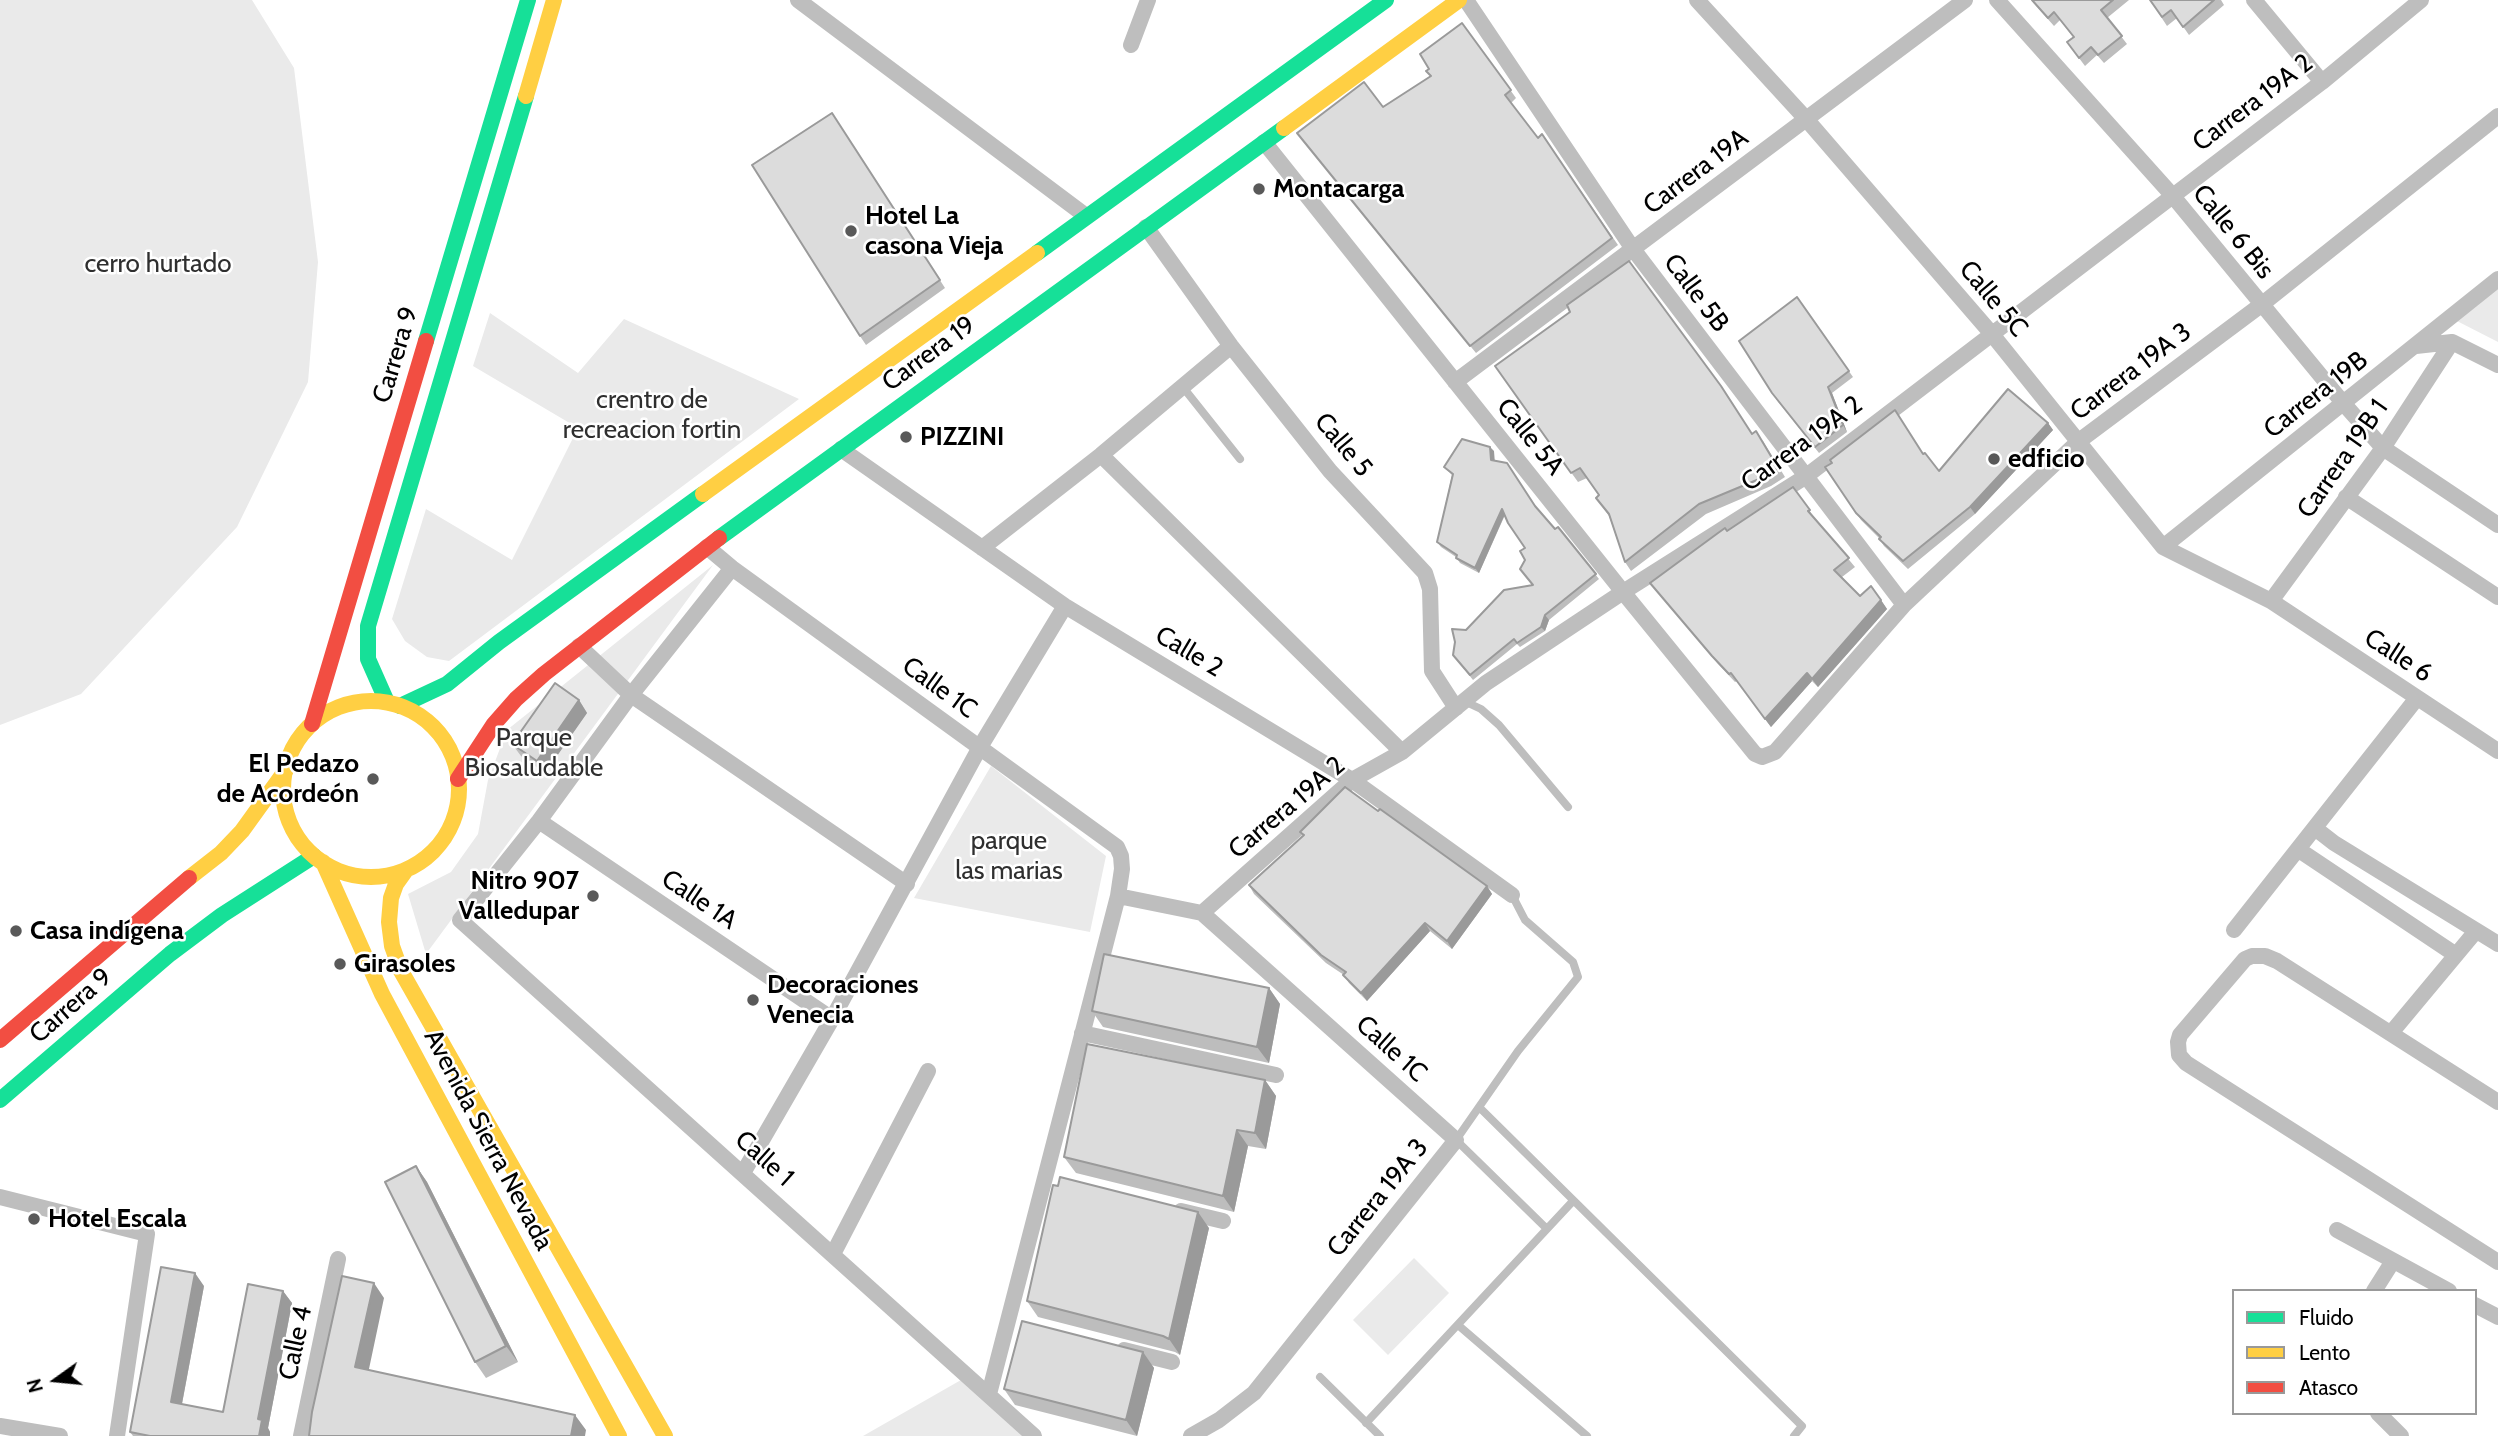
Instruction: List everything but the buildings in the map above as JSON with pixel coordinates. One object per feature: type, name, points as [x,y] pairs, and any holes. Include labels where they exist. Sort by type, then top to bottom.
[{"type":"main road","name":"Carrera 9","points":[[393,704],[368,659],[368,626],[554,0]]},
{"type":"main road","name":"Carrera 19","points":[[393,704],[447,684],[499,642],[1386,0]]},
{"type":"main road","name":"Carrera 19","points":[[458,779],[505,711],[579,646],[707,547],[1459,0]]},
{"type":"main road","name":"Carrera 9","points":[[312,724],[527,1]]},
{"type":"main road","points":[[352,703],[393,704],[412,711],[435,729],[451,752],[458,779],[457,807],[447,833],[430,855],[406,870],[372,877],[346,873],[318,859],[297,835],[286,810],[286,770],[295,745],[312,724],[331,711],[352,703]]},
{"type":"main road","name":"Carrera 9","points":[[0,1040],[170,892],[221,853],[242,831],[286,770]]},
{"type":"main road","name":"Carrera 9","points":[[0,1100],[170,954],[231,909],[318,859]]},
{"type":"main road","name":"Avenida Sierra Nevada","points":[[318,859],[382,994],[619,1436]]},
{"type":"main road","name":"Avenida Sierra Nevada","points":[[406,870],[396,884],[389,910],[392,946],[401,971],[665,1436]]},
{"type":"street","points":[[798,0],[1086,216]]},
{"type":"street","points":[[1131,45],[1148,0]]},
{"type":"street","name":"Calle 5B","points":[[1466,0],[1633,250],[1903,605]]},
{"type":"street","name":"Calle 5C","points":[[1697,0],[1807,120],[1991,333],[2163,547],[2271,601]]},
{"type":"street","name":"Carrera 19A","points":[[1455,382],[1965,0]]},
{"type":"street","name":"Calle 6 Bis","points":[[1997,0],[2172,195],[2261,305],[2383,447],[2498,525]]},
{"type":"street","points":[[2254,0],[2322,82]]},
{"type":"street","name":"Carrera 19A 2","points":[[1202,913],[1352,780],[1402,752],[1486,683],[1623,592],[1805,477],[2322,82],[2421,0]]},
{"type":"street","name":"Carrera 19A 3","points":[[1762,757],[1775,752],[1903,605],[2080,441],[2261,305],[2498,116]]},
{"type":"street","name":"Calle 5A","points":[[1264,142],[1623,592],[1755,754],[1762,757]]},
{"type":"street","name":"Calle 5","points":[[1146,227],[1231,346],[1330,471],[1425,573],[1430,589],[1432,671],[1460,704]]},
{"type":"street","name":"Carrera 19B","points":[[2163,547],[2498,279]]},
{"type":"street","points":[[2417,346],[2452,342],[2498,365]]},
{"type":"street","name":"Carrera 19B 1","points":[[2271,601],[2383,447],[2452,342]]},
{"type":"street","points":[[982,548],[1101,455],[1231,346]]},
{"type":"street","name":"Calle 2","points":[[841,449],[1065,606],[1352,780],[1512,895]]},
{"type":"street","points":[[1101,455],[1402,752]]},
{"type":"street","points":[[2346,497],[2498,597]]},
{"type":"street","name":"Calle 1C","points":[[707,547],[732,568],[1117,847],[1122,869],[1118,896]]},
{"type":"street","points":[[539,821],[631,695],[732,568]]},
{"type":"street","name":"Calle 6","points":[[2271,601],[2498,751]]},
{"type":"street","points":[[743,1173],[832,1019],[980,747],[1065,606]]},
{"type":"street","points":[[579,646],[631,695],[907,884]]},
{"type":"street","points":[[2234,930],[2417,698]]},
{"type":"street","name":"Calle 1","points":[[539,821],[460,920],[1034,1436]]},
{"type":"street","name":"Calle 1A","points":[[539,821],[832,1019]]},
{"type":"street","points":[[2316,829],[2334,843],[2498,944]]},
{"type":"street","points":[[2299,850],[2456,955]]},
{"type":"street","points":[[989,1394],[1015,1321],[1051,1177],[1082,1033],[1118,896],[1202,913]]},
{"type":"street","name":"Calle 1C","points":[[1202,913],[1456,1140]]},
{"type":"street","points":[[2391,1033],[2476,931]]},
{"type":"street","points":[[2498,1102],[2277,961],[2259,955],[2245,959],[2180,1035],[2178,1050],[2186,1063],[2498,1262]]},
{"type":"street","points":[[1082,1033],[1276,1075]]},
{"type":"street","points":[[833,1254],[928,1071]]},
{"type":"street","name":"Carrera 19A 3","points":[[1191,1436],[1219,1420],[1254,1393],[1456,1140]]},
{"type":"street","points":[[0,1198],[147,1234],[117,1436]]},
{"type":"street","points":[[1171,1208],[1223,1221]]},
{"type":"street","points":[[2337,1230],[2445,1289]]},
{"type":"street","name":"Calle 4","points":[[302,1436],[338,1259]]},
{"type":"street","points":[[2375,1289],[2393,1261]]},
{"type":"street","points":[[2477,1306],[2498,1317]]},
{"type":"street","points":[[1109,1346],[1172,1362]]},
{"type":"street","points":[[2380,1415],[2401,1436]]},
{"type":"street","points":[[0,1426],[60,1436]]},
{"type":"lane","points":[[1182,386],[1240,459]]},
{"type":"lane","points":[[1460,704],[1481,709],[1499,725],[1568,807]]},
{"type":"lane","name":"Carrera 19A 3","points":[[1456,1140],[1518,1051],[1578,977],[1573,962],[1525,920],[1512,895]]},
{"type":"lane","points":[[1480,1108],[1802,1426],[1794,1436]]},
{"type":"lane","points":[[1456,1140],[1547,1229]]},
{"type":"lane","points":[[1366,1423],[1573,1201]]},
{"type":"lane","points":[[1458,1325],[1587,1436]]},
{"type":"lane","points":[[1320,1377],[1380,1436]]},
{"type":"green space","name":"cerro hurtado","points":[[0,0],[252,0],[294,68],[318,262],[308,382],[237,527],[81,694],[0,725]]},
{"type":"green space","points":[[2498,285],[2498,342],[2455,320]]},
{"type":"green space","name":"crentro de recreacion fortin","points":[[490,313],[578,373],[624,319],[799,399],[449,661],[427,657],[405,641],[392,619],[426,509],[512,560],[578,428],[473,366]]},
{"type":"green space","name":"Parque Biosaludable","points":[[713,565],[426,954],[408,894],[451,872],[478,834],[488,780],[507,730]]},
{"type":"green space","name":"parque las marias","points":[[991,766],[1106,856],[1090,932],[914,898]]},
{"type":"green space","points":[[1414,1258],[1449,1293],[1388,1355],[1353,1320]]},
{"type":"green space","points":[[961,1380],[1023,1436],[863,1436]]},
{"type":"traffic: fast","points":[[426,341],[528,0]]},
{"type":"traffic: fast","points":[[1037,253],[1386,0]]},
{"type":"traffic: fast","points":[[387,702],[368,659],[368,626],[526,96]]},
{"type":"traffic: fast","points":[[719,538],[1284,128]]},
{"type":"traffic: fast","points":[[400,706],[447,684],[499,642],[703,494]]},
{"type":"traffic: fast","points":[[0,1100],[170,954],[222,915],[314,856]]},
{"type":"traffic: slow","points":[[526,96],[554,0]]},
{"type":"traffic: slow","points":[[1284,128],[1459,0]]},
{"type":"traffic: slow","points":[[703,494],[1037,253]]},
{"type":"traffic: slow","points":[[371,701],[405,708],[433,727],[452,755],[459,789],[452,823],[433,851],[405,870],[371,877],[337,870],[309,851],[290,823],[283,789],[290,755],[309,727],[337,708],[371,701]]},
{"type":"traffic: slow","points":[[189,878],[221,853],[242,831],[286,770]]},
{"type":"traffic: slow","points":[[323,862],[382,994],[619,1436]]},
{"type":"traffic: slow","points":[[406,870],[396,884],[391,898],[389,922],[392,946],[401,971],[665,1436]]},
{"type":"traffic: jam","points":[[312,724],[426,341]]},
{"type":"traffic: jam","points":[[458,779],[494,724],[516,699],[544,674],[719,538]]},
{"type":"traffic: jam","points":[[0,1040],[189,878]]},
{"type":"place","name":"Montacarga","points":[[1259,189]]},
{"type":"place","name":"Hotel La casona Vieja","points":[[851,231]]},
{"type":"place","name":"PIZZINI","points":[[906,437]]},
{"type":"place","name":"edficio","points":[[1994,459]]},
{"type":"place","name":"El Pedazo de Acordeón","points":[[373,779]]},
{"type":"place","name":"Nitro 907 Valledupar","points":[[593,896]]},
{"type":"place","name":"Casa indígena","points":[[16,931]]},
{"type":"place","name":"Girasoles","points":[[340,964]]},
{"type":"place","name":"Decoraciones Venecia","points":[[753,1000]]},
{"type":"place","name":"Hotel Escala","points":[[34,1219]]}]
